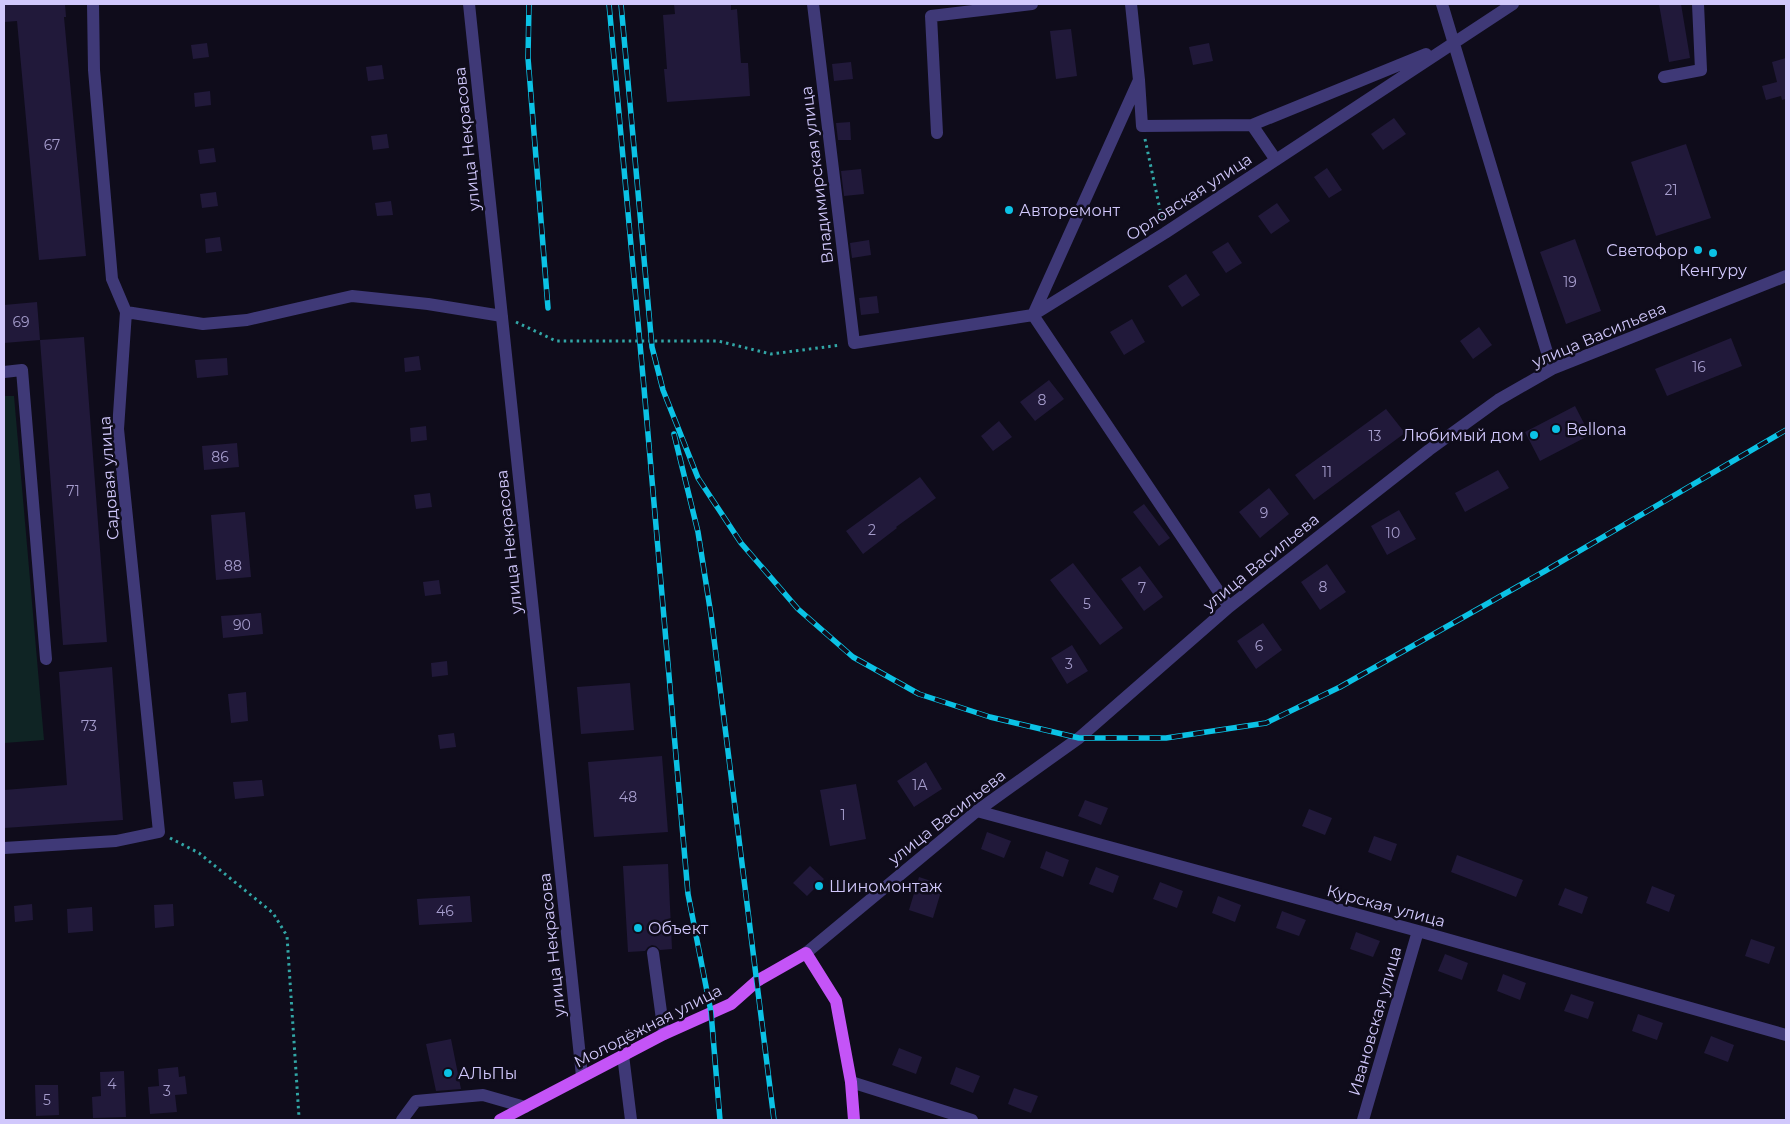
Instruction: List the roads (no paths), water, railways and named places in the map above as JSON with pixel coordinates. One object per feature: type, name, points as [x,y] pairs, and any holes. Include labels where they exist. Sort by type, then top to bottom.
[{"type":"main road","name":"Молодёжная улица","points":[[500,1120],[664,1034],[731,1004],[757,981],[806,953]]},
{"type":"main road","points":[[806,953],[836,1002],[851,1082],[854,1120]]},
{"type":"street","name":"Садовая улица","points":[[4,848],[116,841],[159,832],[118,429],[126,312],[112,279],[94,70],[93,4]]},
{"type":"street","name":"улица Некрасова","points":[[469,4],[582,1076]]},
{"type":"street","name":"Владимирская улица","points":[[813,4],[854,343]]},
{"type":"street","points":[[937,133],[931,16],[1032,4]]},
{"type":"street","points":[[1131,4],[1142,126],[1252,125],[1454,43]]},
{"type":"street","points":[[1442,4],[1552,370]]},
{"type":"street","name":"Орловская улица","points":[[854,343],[1033,315],[1165,232],[1513,4]]},
{"type":"street","points":[[1664,77],[1701,70],[1698,4]]},
{"type":"street","points":[[1139,80],[1033,315],[1229,607]]},
{"type":"street","points":[[1252,125],[1276,160]]},
{"type":"street","name":"улица Васильева","points":[[806,953],[977,810],[1079,738],[1229,607],[1429,450],[1498,400],[1552,370],[1786,276]]},
{"type":"street","points":[[126,312],[203,324],[248,320],[352,296],[428,304],[502,316]]},
{"type":"street","points":[[4,372],[22,370],[46,659]]},
{"type":"street","name":"Курская улица","points":[[977,810],[1786,1033]]},
{"type":"street","name":"Ивановская улица","points":[[1363,1120],[1418,931]]},
{"type":"street","points":[[653,953],[664,1034]]},
{"type":"street","points":[[624,1055],[631,1120]]},
{"type":"street","points":[[851,1082],[972,1120]]},
{"type":"street","points":[[402,1120],[416,1101],[483,1095],[525,1107]]},
{"type":"railway","points":[[529,4],[528,58],[548,308]]},
{"type":"railway","points":[[609,4],[688,894],[711,1012],[720,1120]]},
{"type":"railway","points":[[621,4],[652,347],[663,390],[698,478],[741,543],[798,609],[853,657],[919,694],[990,717],[1079,738],[1166,738],[1266,723],[1340,687],[1545,571],[1786,430]]},
{"type":"railway","points":[[674,434],[698,532],[711,615],[774,1120]]},
{"type":"place","name":"Авторемонт","points":[[1009,210]]},
{"type":"place","name":"Светофор","points":[[1698,250]]},
{"type":"place","name":"Кенгуру","points":[[1713,253]]},
{"type":"place","name":"Bellona","points":[[1556,429]]},
{"type":"place","name":"Любимый дом","points":[[1534,435]]},
{"type":"place","name":"Шиномонтаж","points":[[819,886]]},
{"type":"place","name":"Объект","points":[[638,928]]},
{"type":"place","name":"АЛьПы","points":[[448,1073]]}]
